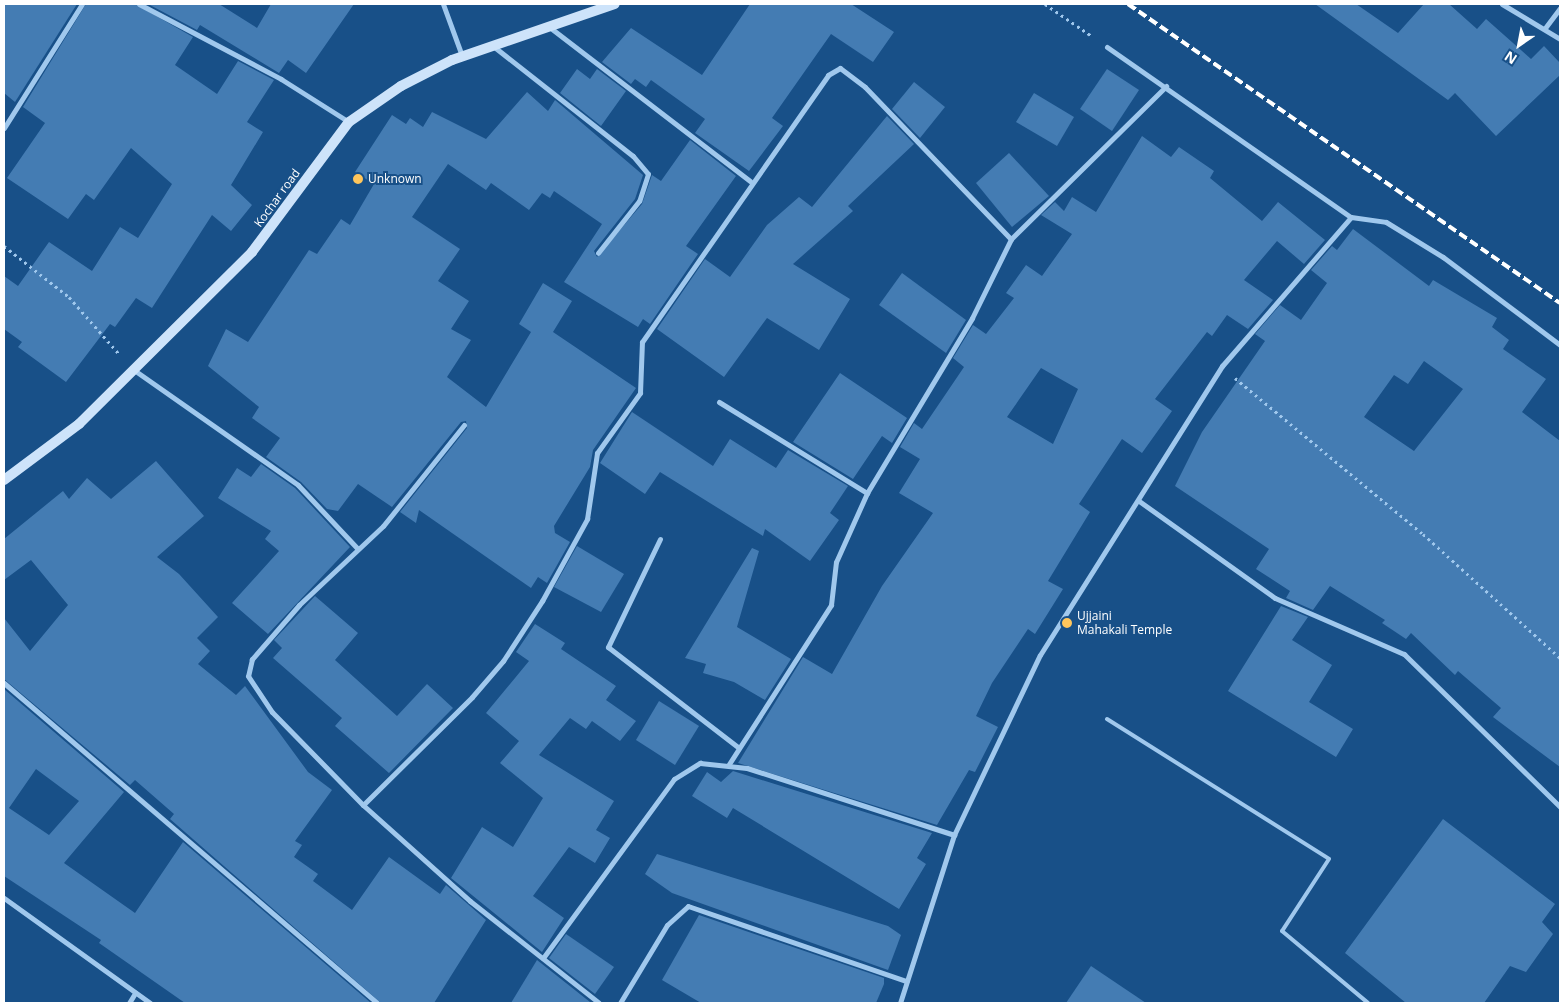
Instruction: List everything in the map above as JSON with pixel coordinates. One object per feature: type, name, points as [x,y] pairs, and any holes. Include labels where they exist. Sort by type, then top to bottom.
[{"type":"street","points":[[4,128],[82,4]]},
{"type":"street","points":[[139,4],[281,79],[349,122]]},
{"type":"street","points":[[443,4],[462,56]]},
{"type":"street","name":"Kochar road","points":[[4,480],[79,424],[252,252],[349,122],[401,86],[462,56],[546,25],[615,4]]},
{"type":"street","points":[[1502,4],[1545,28],[1560,39]]},
{"type":"street","points":[[1545,28],[1560,8]]},
{"type":"street","points":[[546,25],[750,181]]},
{"type":"street","points":[[492,46],[633,156],[648,174],[639,201],[598,253]]},
{"type":"street","points":[[1107,47],[1166,86],[1351,217],[1386,222],[1443,257],[1560,345]]},
{"type":"street","points":[[363,805],[472,697],[503,661],[542,601],[587,519],[598,453],[640,393],[642,342],[750,181],[812,94],[840,68],[881,103],[1011,239]]},
{"type":"street","points":[[729,764],[832,605],[836,562],[868,493],[972,318],[1011,239],[1166,86]]},
{"type":"street","points":[[900,1003],[954,835],[1040,654],[1139,501],[1222,366],[1351,217]]},
{"type":"street","points":[[134,370],[298,485],[357,548]]},
{"type":"street","points":[[719,402],[868,493]]},
{"type":"street","points":[[464,425],[383,526],[357,548],[299,605],[248,667],[251,687],[272,712],[363,805],[543,958],[599,1003]]},
{"type":"street","points":[[1139,501],[1275,598],[1404,654],[1560,807]]},
{"type":"street","points":[[660,539],[608,647],[739,748]]},
{"type":"street","points":[[4,683],[377,1003]]},
{"type":"street","points":[[543,958],[674,779],[700,763],[729,764],[954,835]]},
{"type":"street","points":[[4,898],[150,1003]]},
{"type":"street","points":[[620,1003],[667,925],[688,906],[906,981]]},
{"type":"street","points":[[129,1003],[135,993]]},
{"type":"lane","points":[[1107,719],[1329,858],[1282,930],[1368,1003]]},
{"type":"path","points":[[1045,4],[1107,47]]},
{"type":"path","points":[[4,246],[69,297],[134,370]]},
{"type":"path","points":[[1222,366],[1295,432],[1423,534],[1560,658]]},
{"type":"building","points":[[4,4],[77,4],[15,102],[4,93]]},
{"type":"building","points":[[86,4],[135,4],[193,37],[175,65],[217,94],[238,61],[274,80],[247,122],[263,132],[231,185],[252,205],[231,231],[212,215],[152,308],[136,298],[115,327],[110,324],[66,382],[18,347],[22,342],[4,329],[4,276],[18,286],[49,242],[92,271],[120,227],[138,238],[172,184],[131,148],[94,200],[86,194],[68,219],[7,178],[45,123],[23,107]]},
{"type":"building","points":[[148,4],[219,4],[257,28],[271,4],[354,4],[306,73],[288,60],[279,73],[200,25],[197,30]]},
{"type":"building","points":[[750,4],[851,4],[894,32],[873,62],[831,34],[772,118],[783,126],[749,171],[695,133],[705,119],[651,80],[646,87],[635,79],[631,84],[602,62],[631,28],[702,75]]},
{"type":"building","points":[[1315,4],[1356,4],[1398,33],[1424,4],[1449,4],[1477,29],[1486,19],[1531,59],[1544,46],[1560,63],[1560,75],[1496,136],[1455,93],[1448,100]]},
{"type":"building","points":[[577,69],[590,79],[597,69],[626,91],[601,126],[560,93]]},
{"type":"building","points":[[1107,69],[1139,90],[1112,131],[1080,109]]},
{"type":"building","points":[[914,82],[945,107],[920,138],[892,109]]},
{"type":"building","points":[[527,92],[548,111],[555,100],[643,175],[635,199],[594,251],[597,257],[642,204],[652,175],[661,181],[690,140],[736,176],[686,246],[698,254],[650,324],[643,319],[638,327],[564,282],[602,224],[554,191],[550,198],[542,193],[529,210],[491,183],[486,190],[448,164],[412,217],[460,249],[438,281],[469,301],[451,329],[471,340],[447,377],[486,407],[531,332],[519,324],[543,283],[572,301],[553,332],[636,388],[593,450],[590,467],[554,526],[555,533],[570,542],[547,583],[538,577],[531,588],[419,510],[416,523],[400,512],[467,428],[466,421],[461,422],[392,507],[358,484],[338,511],[327,509],[301,482],[266,457],[280,438],[252,418],[259,407],[208,366],[226,329],[248,342],[309,250],[317,254],[341,219],[350,225],[374,184],[355,172],[392,115],[406,124],[410,118],[423,127],[432,112],[486,139]]},
{"type":"building","points":[[1034,93],[1074,117],[1057,146],[1016,122]]},
{"type":"building","points":[[887,116],[914,144],[848,206],[853,211],[793,264],[850,299],[819,350],[767,318],[724,377],[657,329],[705,259],[730,277],[767,225],[799,197],[812,207]]},
{"type":"building","points":[[1142,136],[1171,157],[1179,147],[1214,171],[1210,178],[1262,221],[1278,202],[1325,240],[1304,264],[1277,241],[1244,280],[1273,300],[1248,329],[1227,315],[1212,336],[1207,332],[1155,399],[1172,411],[1142,453],[1122,439],[1079,504],[1090,512],[1048,581],[1063,589],[1035,634],[1028,629],[992,683],[976,716],[998,727],[975,772],[969,770],[937,825],[738,763],[803,657],[832,674],[882,586],[933,513],[899,493],[920,459],[900,447],[914,423],[922,429],[964,367],[953,358],[973,325],[986,334],[1014,298],[1006,293],[1026,265],[1042,276],[1072,234],[1041,215],[1055,202],[1064,211],[1072,197],[1096,212]],"holes":[[[1041,368],[1078,389],[1053,444],[1007,417]]]},
{"type":"building","points":[[1009,153],[1049,196],[1012,227],[976,183]]},
{"type":"building","points":[[1353,229],[1429,286],[1433,280],[1497,318],[1492,327],[1509,340],[1503,349],[1546,379],[1522,412],[1560,441],[1560,767],[1493,717],[1501,708],[1458,671],[1455,675],[1411,633],[1406,639],[1382,623],[1385,620],[1330,586],[1313,610],[1286,598],[1290,591],[1256,569],[1269,549],[1175,486],[1202,432],[1265,341],[1255,334],[1280,305],[1301,320],[1327,283],[1311,270],[1332,246],[1337,250]],"holes":[[[1424,361],[1463,389],[1414,451],[1364,417],[1394,375],[1408,384]]]},
{"type":"building","points":[[902,273],[966,320],[946,353],[879,305]]},
{"type":"building","points":[[840,373],[907,418],[892,443],[882,436],[853,479],[793,442]]},
{"type":"building","points":[[632,412],[713,466],[730,439],[776,468],[788,450],[848,486],[830,513],[839,520],[810,561],[765,529],[763,536],[660,472],[645,494],[600,463]]},
{"type":"building","points":[[156,461],[204,516],[157,557],[179,574],[218,617],[197,638],[210,651],[198,664],[236,695],[245,686],[308,772],[332,790],[295,841],[302,845],[294,857],[318,874],[313,881],[352,910],[389,857],[440,894],[446,885],[486,920],[434,1003],[381,1003],[170,819],[174,814],[135,780],[130,785],[4,679],[4,618],[30,651],[68,605],[31,560],[4,580],[4,539],[63,491],[69,499],[87,478],[111,499]]},
{"type":"building","points":[[261,464],[295,488],[350,547],[268,634],[232,603],[279,551],[265,539],[271,531],[218,498],[237,468],[251,477]]},
{"type":"building","points":[[577,546],[624,574],[601,612],[554,587]]},
{"type":"building","points":[[752,548],[759,551],[737,627],[791,659],[765,700],[734,682],[703,673],[706,664],[685,658]]},
{"type":"building","points":[[315,596],[358,633],[335,660],[397,716],[427,684],[453,708],[389,773],[335,726],[342,718],[273,658],[282,648],[274,640]]},
{"type":"building","points":[[1281,606],[1308,617],[1292,640],[1332,665],[1309,702],[1353,729],[1336,757],[1228,691]]},
{"type":"building","points":[[535,624],[565,643],[561,649],[616,686],[606,700],[636,721],[620,741],[592,721],[586,729],[570,718],[539,755],[614,801],[596,830],[610,838],[595,863],[569,847],[533,896],[564,918],[542,952],[451,878],[482,827],[513,847],[543,798],[500,763],[519,741],[486,713],[529,661],[516,652]]},
{"type":"building","points":[[4,689],[124,792],[64,863],[135,913],[183,842],[371,1003],[185,1003],[99,943],[101,940],[4,876]],"holes":[[[36,769],[79,801],[49,835],[9,808]]]},
{"type":"building","points":[[659,701],[699,726],[675,765],[636,740]]},
{"type":"building","points":[[733,771],[932,833],[917,858],[926,864],[899,909],[733,808],[727,818],[692,796],[707,772],[721,782]]},
{"type":"building","points":[[1443,819],[1555,904],[1542,922],[1553,934],[1526,972],[1510,966],[1484,1003],[1406,1003],[1345,953]]},
{"type":"building","points":[[657,854],[888,926],[901,935],[888,970],[672,893],[645,874]]},
{"type":"building","points":[[699,915],[884,978],[884,984],[876,1003],[701,1003],[662,980]]},
{"type":"building","points":[[566,934],[614,967],[595,994],[549,958]]},
{"type":"building","points":[[537,960],[590,1002],[511,1003]]},
{"type":"building","points":[[1091,966],[1146,1003],[1066,1003]]},
{"type":"railway","points":[[1128,4],[1560,303]]},
{"type":"place","name":"Unknown","points":[[358,179]]},
{"type":"place","name":"Ujjaini Mahakali Temple","points":[[1067,623]]}]
